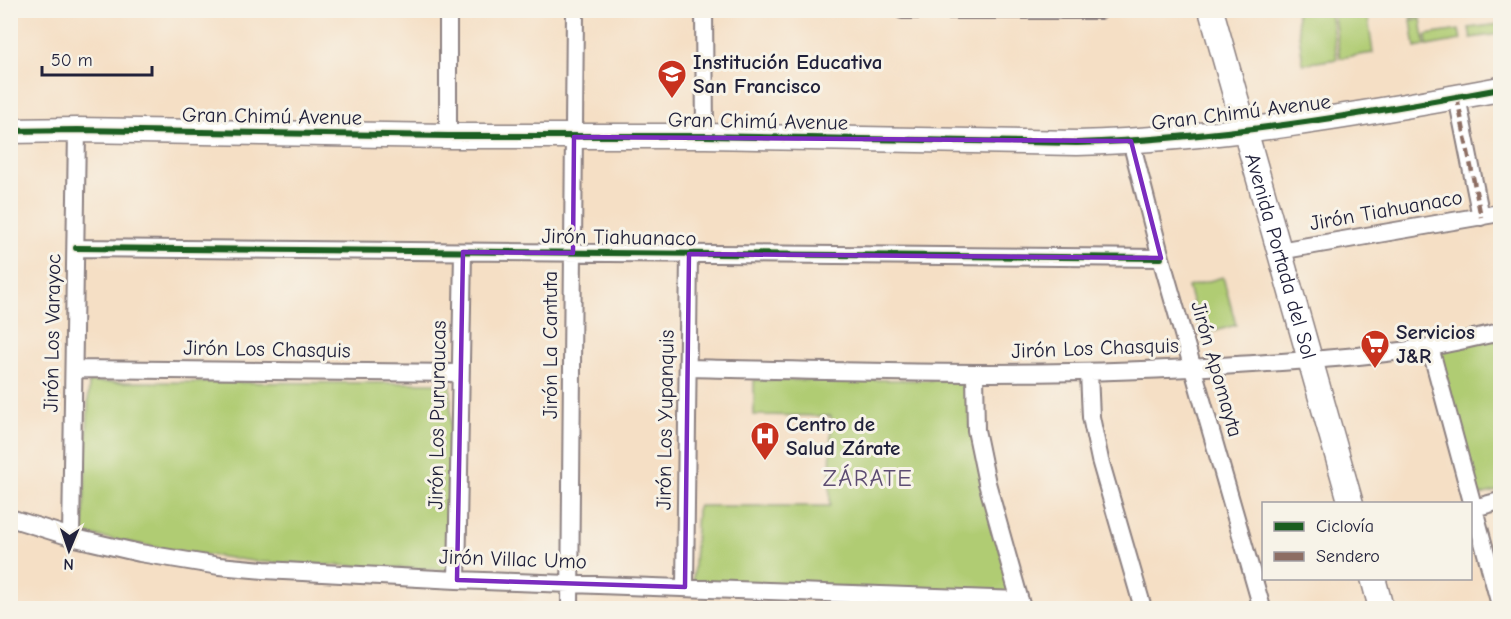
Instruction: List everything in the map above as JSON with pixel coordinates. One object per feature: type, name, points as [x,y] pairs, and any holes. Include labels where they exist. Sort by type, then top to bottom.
[{"type":"street","points":[[448,10],[448,136]]},
{"type":"street","name":"Jirón La Cantuta","points":[[570,609],[575,10]]},
{"type":"street","points":[[704,10],[705,136]]},
{"type":"street","points":[[902,10],[1101,10]]},
{"type":"street","name":"Avenida Portada del Sol","points":[[1211,10],[1350,502]]},
{"type":"street","name":"Gran Chimú Avenue","points":[[10,130],[448,136],[705,136],[1077,143],[1131,141],[1245,130],[1377,112],[1500,89]]},
{"type":"street","points":[[1457,97],[1481,217]]},
{"type":"street","name":"Jirón Los Varayoc","points":[[71,537],[77,130]]},
{"type":"street","name":"Jirón Apomayta","points":[[1131,141],[1161,258],[1262,609]]},
{"type":"street","name":"Jirón Tiahuanaco","points":[[1279,251],[1500,213]]},
{"type":"street","name":"Jirón Tiahuanaco","points":[[75,248],[1161,258]]},
{"type":"street","name":"Jirón Los Pururaucas","points":[[457,580],[463,252]]},
{"type":"street","name":"Jirón Los Yupanquis","points":[[685,587],[689,254]]},
{"type":"street","name":"Jirón Los Chasquis","points":[[688,368],[975,374],[1089,373],[1310,360],[1430,347],[1500,332]]},
{"type":"street","points":[[1430,347],[1500,605]]},
{"type":"street","name":"Jirón Los Chasquis","points":[[74,369],[460,373]]},
{"type":"street","points":[[1089,373],[1091,417],[1100,460],[1143,609]]},
{"type":"street","points":[[975,374],[976,430],[1021,604]]},
{"type":"street","points":[[1474,508],[1500,501]]},
{"type":"street","name":"Jirón Villac Umo","points":[[10,518],[71,537],[140,553],[219,566],[457,580],[685,587],[1021,604]]},
{"type":"street","points":[[1373,580],[1381,609]]},
{"type":"highlighted area","points":[[574,137],[1131,141],[1161,258],[689,254],[685,587],[457,580],[463,252],[573,253]]},
{"type":"green space","points":[[1296,11],[1330,11],[1337,59],[1303,64]]},
{"type":"green space","points":[[1333,11],[1367,11],[1373,53],[1340,58]]},
{"type":"green space","points":[[1410,11],[1441,11],[1441,13],[1411,18]]},
{"type":"green space","points":[[1421,19],[1425,46],[1415,48],[1411,20]]},
{"type":"green space","points":[[1500,24],[1500,34],[1471,38],[1469,28]]},
{"type":"green space","points":[[1459,30],[1461,40],[1427,46],[1426,35]]},
{"type":"green space","points":[[1223,277],[1236,325],[1202,335],[1188,287]]},
{"type":"green space","points":[[1500,337],[1500,490],[1476,496],[1438,350]]},
{"type":"green space","points":[[754,380],[966,380],[970,425],[1011,594],[693,582],[699,506],[830,506],[831,416],[754,415]]},
{"type":"green space","points":[[89,382],[451,383],[449,570],[260,562],[171,550],[83,534]]},
{"type":"marked path","points":[[1457,97],[1481,217]]},
{"type":"cycle path","points":[[10,131],[448,136],[705,136],[1077,143],[1130,141],[1236,131],[1395,108],[1500,89]]},
{"type":"cycle path","points":[[76,248],[1161,258]]},
{"type":"place","name":"Institución Educativa San Francisco","points":[[672,100]]},
{"type":"place","name":"Servicios J&R","points":[[1375,370]]},
{"type":"place","name":"Centro de Salud Zárate","points":[[765,462]]},
{"type":"district","name":"ZÁRATE","points":[[868,478]]}]
